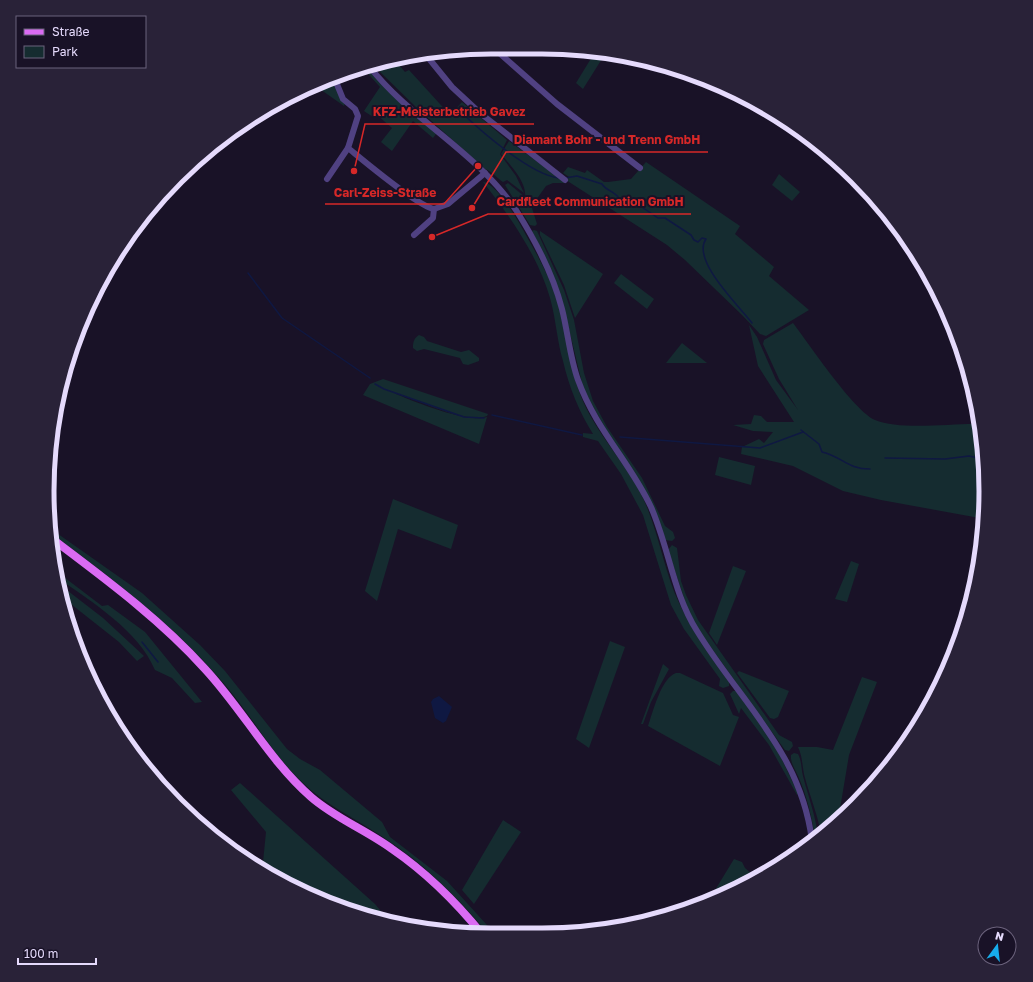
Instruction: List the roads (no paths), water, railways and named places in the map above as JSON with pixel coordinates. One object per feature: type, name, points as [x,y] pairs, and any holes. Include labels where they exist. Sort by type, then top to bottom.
[{"type":"main road","points":[[57,543],[111,584],[181,644],[205,668],[281,768],[312,798],[392,848],[435,883],[460,907],[477,928]]},
{"type":"street","points":[[501,54],[557,104],[640,168]]},
{"type":"street","points":[[429,59],[452,87],[480,113],[563,178]]},
{"type":"street","points":[[373,70],[412,109],[454,143],[485,173],[515,209],[541,254],[556,292],[582,391],[599,426],[638,483],[651,508],[673,578],[696,631],[784,755],[797,782],[805,805],[811,836]]},
{"type":"street","points":[[327,178],[348,148],[358,116],[355,109],[343,99],[336,82]]},
{"type":"street","points":[[348,148],[412,197],[434,210],[448,204],[485,173]]},
{"type":"street","points":[[414,235],[433,218],[434,210]]},
{"type":"water","points":[[439,696],[452,707],[446,721],[443,723],[435,718],[431,702]]},
{"type":"waterway","points":[[462,113],[494,141],[521,161],[548,175],[559,178]]},
{"type":"waterway","points":[[565,178],[577,176],[602,184],[604,187],[616,194],[620,200],[630,199],[658,218],[665,218],[691,235],[694,240],[698,242],[702,238],[706,239],[703,248],[705,259],[711,270],[718,282],[752,323]]},
{"type":"waterway","points":[[248,273],[282,318],[370,378]]},
{"type":"waterway","points":[[375,384],[384,389],[464,417],[484,418]]},
{"type":"waterway","points":[[492,415],[582,435]]},
{"type":"waterway","points":[[801,430],[819,444],[822,452],[850,465],[870,469]]},
{"type":"waterway","points":[[620,437],[760,448],[803,432]]},
{"type":"waterway","points":[[885,458],[945,459],[969,456],[978,458]]},
{"type":"waterway","points":[[142,642],[158,662]]},
{"type":"place","name":"Carl-Zeiss-Straße","points":[[478,166]]},
{"type":"place","name":"KFZ-Meisterbetrieb Gavez","points":[[354,171]]},
{"type":"place","name":"Diamant Bohr - und Trenn GmbH","points":[[472,208]]},
{"type":"place","name":"Cardfleet Communication GmbH","points":[[432,237]]}]
